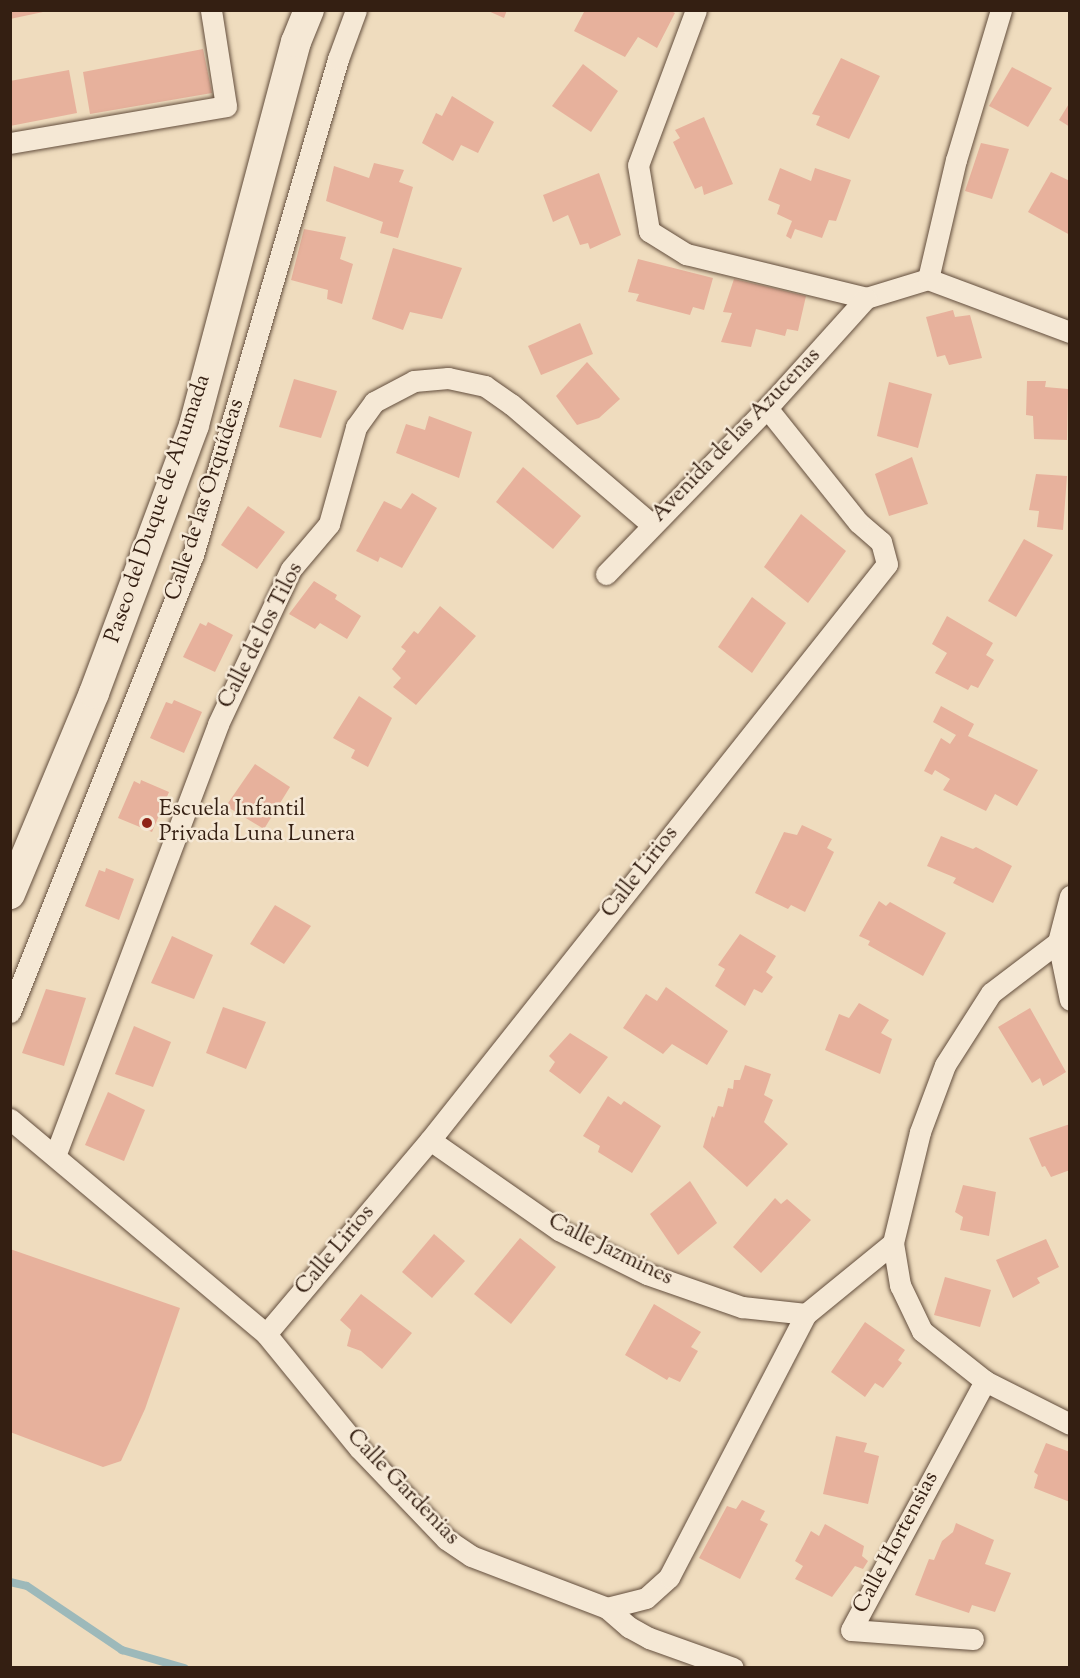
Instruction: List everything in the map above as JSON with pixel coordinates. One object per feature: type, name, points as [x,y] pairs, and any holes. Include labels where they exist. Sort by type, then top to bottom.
[{"type":"main road","name":"Paseo del Duque de Ahumada","points":[[10,894],[94,693],[194,425],[296,42],[309,10]]},
{"type":"street","points":[[10,143],[226,106],[212,10]]},
{"type":"street","name":"Calle de las Orquídeas","points":[[10,1012],[193,555],[338,58],[356,10]]},
{"type":"street","points":[[696,10],[638,165],[649,231],[686,254],[866,298],[928,279],[1070,332]]},
{"type":"street","points":[[928,279],[956,160],[1001,10]]},
{"type":"street","name":"Avenida de las Azucenas","points":[[606,574],[767,408],[866,298]]},
{"type":"street","name":"Calle de los Tilos","points":[[55,1156],[218,724],[291,569],[328,524],[356,427],[374,402],[414,381],[448,378],[485,386],[510,404],[652,525]]},
{"type":"street","name":"Calle Lirios","points":[[266,1334],[430,1140],[887,564],[881,542],[858,522],[767,408]]},
{"type":"street","points":[[1070,896],[1058,942],[1070,1000]]},
{"type":"street","points":[[1058,942],[991,993],[945,1065],[920,1132],[893,1243],[900,1285],[922,1331],[985,1381],[1070,1424]]},
{"type":"street","name":"Calle Gardenias","points":[[10,1119],[266,1334],[359,1448],[446,1539],[471,1556],[607,1608]]},
{"type":"street","name":"Calle Jazmines","points":[[430,1140],[559,1230],[647,1274],[742,1307],[806,1314]]},
{"type":"street","points":[[607,1608],[646,1598],[669,1577],[806,1314],[893,1243]]},
{"type":"street","name":"Calle Hortensias","points":[[973,1639],[851,1630],[985,1381]]},
{"type":"street","points":[[607,1608],[629,1628],[649,1638],[734,1668]]},
{"type":"building","points":[[10,10],[43,10],[43,12],[10,19]]},
{"type":"building","points":[[486,10],[507,10],[504,18]]},
{"type":"building","points":[[585,10],[669,10],[675,13],[657,48],[638,37],[625,57],[574,31]]},
{"type":"building","points":[[203,49],[212,93],[90,114],[83,72]]},
{"type":"building","points":[[841,58],[880,76],[849,139],[816,125],[820,116],[812,114]]},
{"type":"building","points":[[583,64],[618,91],[591,132],[552,106]]},
{"type":"building","points":[[1012,67],[1052,88],[1028,127],[989,106]]},
{"type":"building","points":[[69,70],[77,113],[10,126],[10,81]]},
{"type":"building","points":[[452,96],[494,122],[478,153],[461,145],[453,161],[422,143],[436,113],[442,116]]},
{"type":"building","points":[[1070,102],[1070,127],[1059,120]]},
{"type":"building","points":[[704,117],[733,184],[704,195],[702,186],[695,189],[673,142],[680,138],[675,130]]},
{"type":"building","points":[[981,143],[1009,149],[992,199],[965,191]]},
{"type":"building","points":[[374,163],[404,170],[399,182],[413,187],[398,238],[380,233],[383,222],[326,201],[334,166],[369,178]]},
{"type":"building","points":[[780,168],[811,181],[815,168],[851,180],[836,221],[829,220],[822,238],[795,229],[791,239],[786,236],[792,221],[777,214],[780,205],[768,200]]},
{"type":"building","points":[[1051,172],[1070,181],[1070,235],[1028,212]]},
{"type":"building","points":[[599,173],[621,235],[590,249],[588,243],[580,245],[568,215],[553,222],[543,195]]},
{"type":"building","points":[[304,229],[346,237],[340,259],[353,264],[342,304],[327,299],[328,290],[291,280]]},
{"type":"building","points":[[393,248],[462,268],[442,319],[410,312],[403,330],[372,319]]},
{"type":"building","points":[[638,259],[713,278],[704,310],[693,307],[690,315],[636,301],[639,294],[628,292]]},
{"type":"building","points":[[734,279],[806,296],[798,331],[787,329],[785,336],[756,329],[751,347],[721,342],[732,313],[723,312]]},
{"type":"building","points":[[953,310],[955,317],[970,315],[982,358],[949,365],[945,355],[937,357],[926,317]]},
{"type":"building","points":[[580,323],[593,354],[541,375],[528,346]]},
{"type":"building","points":[[587,362],[620,399],[599,418],[577,425],[556,396]]},
{"type":"building","points":[[294,379],[337,391],[321,438],[279,427]]},
{"type":"building","points":[[1027,381],[1046,381],[1045,387],[1068,389],[1067,440],[1034,439],[1033,416],[1026,415]]},
{"type":"building","points":[[889,382],[932,394],[918,448],[877,436]]},
{"type":"building","points":[[429,416],[472,432],[459,478],[396,453],[406,424],[425,430]]},
{"type":"building","points":[[912,457],[928,504],[889,516],[875,474]]},
{"type":"building","points":[[523,467],[581,516],[553,549],[496,502]]},
{"type":"building","points":[[1036,474],[1067,476],[1063,530],[1037,527],[1039,511],[1029,510]]},
{"type":"building","points":[[412,493],[437,508],[402,568],[380,557],[378,562],[356,551],[384,501],[401,509]]},
{"type":"building","points":[[248,506],[285,532],[257,569],[221,545]]},
{"type":"building","points":[[801,514],[846,551],[808,603],[764,567]]},
{"type":"building","points":[[1024,539],[1053,555],[1016,617],[988,601]]},
{"type":"building","points":[[314,581],[337,595],[335,599],[361,616],[347,639],[320,623],[315,629],[289,614]]},
{"type":"building","points":[[752,597],[786,623],[752,673],[718,647]]},
{"type":"building","points":[[440,606],[476,636],[416,705],[393,687],[401,678],[392,669],[406,651],[401,647],[414,631],[418,634]]},
{"type":"building","points":[[947,616],[993,643],[986,655],[994,660],[978,688],[971,685],[968,690],[935,673],[947,653],[932,644]]},
{"type":"building","points":[[208,622],[233,635],[215,672],[183,657],[200,623],[206,626]]},
{"type":"building","points":[[359,696],[392,718],[368,767],[351,758],[355,750],[333,738]]},
{"type":"building","points":[[174,700],[202,712],[184,753],[150,738],[166,702],[172,704]]},
{"type":"building","points":[[941,706],[974,724],[968,736],[1038,770],[1017,806],[995,794],[986,811],[943,790],[950,779],[935,770],[932,775],[924,771],[941,738],[950,744],[956,735],[933,722]]},
{"type":"building","points":[[255,764],[290,787],[264,829],[226,806]]},
{"type":"building","points":[[141,780],[169,792],[152,832],[118,818],[134,781],[140,784]]},
{"type":"building","points":[[802,825],[832,839],[827,848],[834,852],[805,912],[791,905],[788,909],[755,893],[784,832],[797,835]]},
{"type":"building","points":[[941,836],[973,849],[976,847],[1012,866],[993,903],[953,883],[956,878],[927,866]]},
{"type":"building","points":[[106,868],[134,879],[119,920],[85,906],[99,870],[105,872]]},
{"type":"building","points":[[879,901],[886,906],[890,902],[946,933],[923,976],[868,945],[870,941],[859,936]]},
{"type":"building","points":[[275,905],[311,926],[284,964],[250,944]]},
{"type":"building","points":[[740,934],[776,956],[766,972],[773,977],[762,993],[754,989],[745,1006],[715,986],[725,969],[718,965]]},
{"type":"building","points":[[172,936],[213,955],[194,999],[151,983]]},
{"type":"building","points":[[666,987],[728,1031],[707,1065],[672,1044],[663,1054],[623,1028],[646,994],[657,1001]]},
{"type":"building","points":[[46,989],[86,998],[64,1066],[22,1053]]},
{"type":"building","points":[[859,1003],[889,1020],[881,1033],[892,1039],[880,1074],[825,1050],[839,1014],[849,1018]]},
{"type":"building","points":[[223,1007],[266,1022],[246,1069],[206,1053]]},
{"type":"building","points":[[1030,1008],[1066,1072],[1043,1086],[1040,1078],[1032,1083],[998,1027]]},
{"type":"building","points":[[134,1026],[171,1042],[153,1087],[115,1074]]},
{"type":"building","points":[[570,1033],[608,1057],[580,1094],[549,1071],[555,1062],[549,1056]]},
{"type":"building","points":[[745,1065],[771,1074],[764,1095],[773,1100],[764,1122],[788,1144],[747,1187],[703,1147],[712,1116],[714,1118],[718,1106],[723,1107],[728,1088],[733,1089],[734,1080],[740,1080]]},
{"type":"building","points":[[108,1092],[145,1110],[124,1161],[85,1145]]},
{"type":"building","points":[[608,1096],[621,1105],[624,1101],[661,1126],[632,1173],[598,1152],[600,1146],[583,1136]]},
{"type":"building","points":[[1070,1124],[1070,1170],[1051,1177],[1045,1166],[1042,1167],[1029,1138]]},
{"type":"building","points":[[690,1181],[717,1223],[678,1255],[650,1214]]},
{"type":"building","points":[[963,1185],[996,1192],[989,1236],[960,1230],[963,1217],[955,1212]]},
{"type":"building","points":[[775,1198],[781,1204],[787,1199],[811,1220],[761,1273],[733,1247]]},
{"type":"building","points":[[434,1234],[465,1261],[432,1298],[402,1272]]},
{"type":"building","points":[[520,1238],[556,1267],[511,1324],[474,1294]]},
{"type":"building","points":[[1046,1239],[1059,1267],[1037,1278],[1040,1283],[1013,1298],[996,1260]]},
{"type":"building","points":[[10,1249],[180,1308],[145,1409],[121,1461],[103,1467],[10,1432]]},
{"type":"building","points":[[945,1277],[991,1290],[980,1327],[934,1315]]},
{"type":"building","points":[[361,1294],[412,1333],[382,1369],[361,1351],[347,1346],[351,1330],[340,1320]]},
{"type":"building","points":[[654,1304],[701,1332],[691,1347],[698,1351],[680,1382],[669,1377],[667,1380],[625,1355]]},
{"type":"building","points":[[865,1322],[905,1350],[898,1360],[902,1363],[883,1388],[875,1383],[865,1397],[831,1372]]},
{"type":"building","points":[[836,1436],[867,1443],[864,1452],[879,1456],[868,1504],[823,1494]]},
{"type":"building","points":[[1046,1443],[1070,1452],[1070,1502],[1034,1488],[1038,1475],[1034,1472]]},
{"type":"building","points":[[742,1500],[765,1511],[760,1520],[768,1524],[740,1579],[699,1558],[727,1506],[736,1509]]},
{"type":"building","points":[[956,1523],[994,1540],[985,1564],[1011,1573],[995,1612],[972,1605],[969,1613],[915,1595],[929,1559],[934,1560],[942,1541],[953,1532]]},
{"type":"building","points":[[825,1524],[864,1546],[862,1556],[868,1561],[863,1569],[855,1566],[832,1597],[795,1579],[803,1566],[795,1561],[811,1531],[819,1536]]},
{"type":"waterway","points":[[10,1582],[27,1586],[122,1650],[184,1668]]},
{"type":"place","name":"Escuela Infantil Privada Luna Lunera","points":[[147,823]]}]
